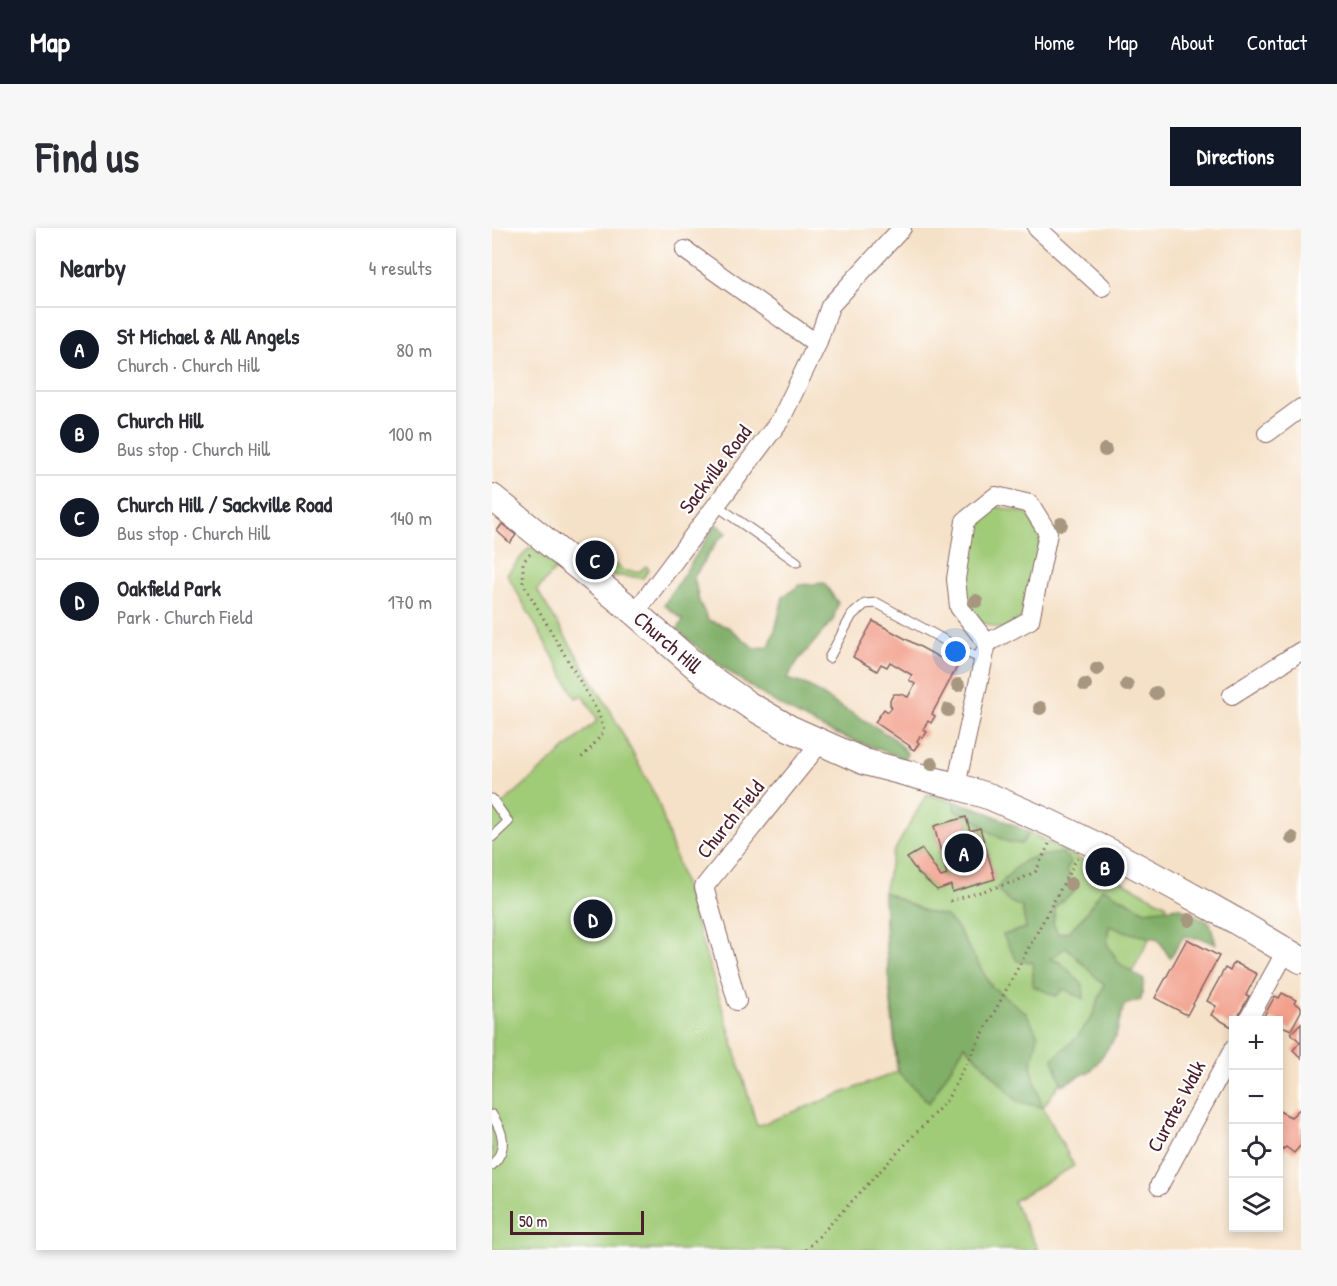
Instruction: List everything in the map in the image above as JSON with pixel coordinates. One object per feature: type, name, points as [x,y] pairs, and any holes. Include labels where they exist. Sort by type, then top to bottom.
[{"type":"main road","name":"Church Hill","points":[[492,497],[716,681],[749,705],[789,728],[865,762],[991,797],[1059,827],[1112,853],[1236,921],[1293,956]]},
{"type":"street","name":"Sackville Road","points":[[635,613],[781,419],[817,344],[830,306],[902,228]]},
{"type":"street","points":[[1037,228],[1102,287]]},
{"type":"street","points":[[685,250],[817,344]]},
{"type":"street","points":[[1267,433],[1301,408]]},
{"type":"street","points":[[956,786],[985,651],[1030,620],[1048,533],[1030,504],[996,496],[965,521],[956,579],[958,607],[985,651]]},
{"type":"street","points":[[1232,696],[1301,651]]},
{"type":"street","name":"Church Field","points":[[737,1001],[704,887],[820,743]]},
{"type":"street","points":[[1251,1016],[1293,956]]},
{"type":"street","name":"Curates Walk","points":[[1159,1186],[1229,1055]]},
{"type":"lane","points":[[716,505],[797,562]]},
{"type":"lane","points":[[829,658],[852,615],[865,604],[877,603],[966,652],[985,651]]},
{"type":"lane","points":[[492,799],[508,822],[492,837]]},
{"type":"lane","points":[[492,1115],[502,1136],[503,1150],[492,1166]]},
{"type":"path","points":[[543,538],[524,562],[523,583],[599,714],[604,731],[580,759]]},
{"type":"path","points":[[950,900],[1017,881],[1036,871],[1059,827]]},
{"type":"path","points":[[806,1250],[947,1100],[1086,840]]},
{"type":"green space","points":[[993,506],[1027,513],[1041,539],[1025,617],[1002,629],[978,621],[961,594],[974,520]]},
{"type":"green space","points":[[716,524],[727,533],[718,540],[694,577],[699,601],[708,620],[728,627],[754,648],[769,647],[783,597],[800,585],[824,583],[838,603],[833,620],[797,662],[787,679],[807,685],[896,740],[907,753],[905,759],[827,730],[787,709],[730,672],[677,630],[683,620],[664,605]]},
{"type":"green space","points":[[530,547],[557,568],[537,590],[610,710],[658,801],[757,1126],[897,1072],[886,946],[884,892],[893,853],[927,794],[982,810],[1167,905],[1114,1006],[1043,1107],[1074,1166],[1013,1201],[1038,1250],[492,1250],[492,813],[598,720],[583,695],[576,698],[507,574]],"holes":[[[966,817],[970,831],[981,828],[995,879],[953,892],[951,885],[937,890],[918,873],[908,858],[922,849],[941,877],[947,875],[934,826]]]},
{"type":"green space","points":[[598,550],[624,571],[639,572],[646,566],[649,569],[643,578],[607,575],[590,561]]},
{"type":"green space","points":[[953,801],[982,810],[1030,833],[1021,844],[1008,842],[991,833],[971,816],[955,811]]},
{"type":"green space","points":[[1062,853],[1071,862],[1067,869],[1074,892],[1056,906],[1053,923],[1058,934],[1069,931],[1083,917],[1103,888],[1145,911],[1179,907],[1210,923],[1216,944],[1184,936],[1170,958],[1158,939],[1109,926],[1107,944],[1119,963],[1144,980],[1141,1000],[1124,1005],[1115,1038],[1092,1070],[1062,1085],[1053,1059],[1077,1037],[1092,1017],[1104,985],[1066,947],[1050,959],[1060,962],[1083,985],[1084,999],[1064,989],[1056,996],[1033,986],[1033,962],[1017,961],[1003,935],[1026,928],[1022,907],[1008,901],[996,888],[1025,861]]},
{"type":"green space","points":[[884,892],[927,912],[946,916],[959,931],[991,986],[1026,1013],[1038,1035],[1031,1066],[1042,1107],[1018,1102],[965,1045],[929,1103],[898,1072],[886,946]]},
{"type":"building","points":[[502,524],[516,535],[510,543],[497,531]]},
{"type":"building","points":[[873,621],[957,667],[932,714],[935,716],[931,723],[928,721],[923,729],[927,732],[923,738],[920,736],[917,741],[919,743],[914,750],[875,722],[884,709],[888,712],[892,708],[890,700],[894,694],[908,697],[915,684],[909,680],[912,675],[890,662],[887,667],[881,664],[877,671],[853,657]]},
{"type":"building","points":[[966,817],[970,831],[980,828],[995,879],[952,892],[951,885],[937,890],[918,873],[907,858],[922,849],[941,877],[947,875],[934,826]]},
{"type":"building","points":[[1187,939],[1219,956],[1187,1015],[1155,998]]},
{"type":"building","points":[[1234,962],[1257,974],[1238,1016],[1229,1016],[1229,1025],[1211,1015],[1216,1006],[1207,1001],[1225,968],[1230,971]]},
{"type":"building","points":[[1282,993],[1296,1000],[1294,1003],[1301,1007],[1291,1030],[1283,1026],[1283,1016],[1264,1016],[1275,996],[1279,998]]},
{"type":"building","points":[[1301,1023],[1301,1058],[1293,1050],[1300,1042],[1291,1033]]},
{"type":"building","points":[[1301,1108],[1301,1145],[1294,1153],[1286,1147],[1283,1150],[1283,1113],[1291,1117]]},
{"type":"place","name":"Church Hill / Sackville Road","points":[[595,560]]},
{"type":"place","name":"St Michael & All Angels","points":[[964,853]]},
{"type":"place","name":"Church Hill","points":[[1105,867]]},
{"type":"place","name":"Oakfield Park","points":[[593,919]]}]
